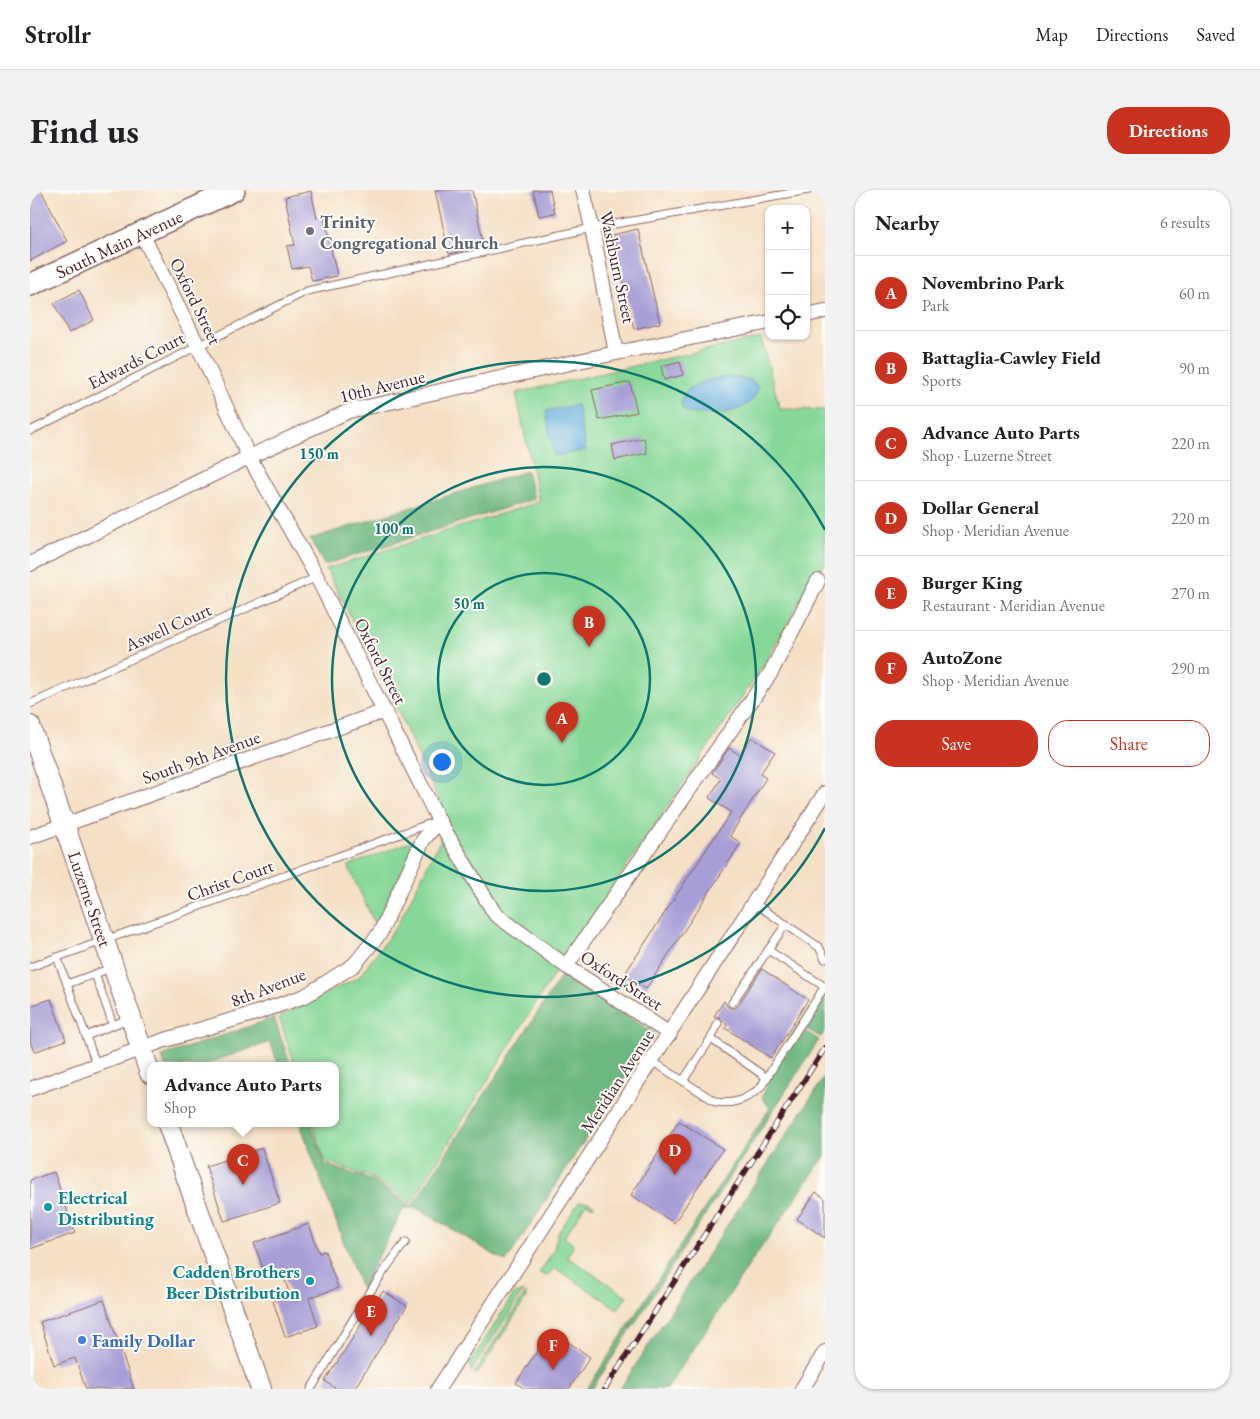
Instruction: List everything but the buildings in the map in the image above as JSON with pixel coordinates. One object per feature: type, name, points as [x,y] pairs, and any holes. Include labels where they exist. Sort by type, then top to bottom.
[{"type":"main road","name":"South Main Avenue","points":[[30,285],[234,190]]},
{"type":"street","name":"Washburn Street","points":[[583,190],[616,353]]},
{"type":"street","name":"Oxford Street","points":[[142,234],[198,346],[249,457],[317,577],[439,820],[495,914],[566,966],[670,1034]]},
{"type":"street","points":[[810,314],[825,311]]},
{"type":"street","name":"10th Avenue","points":[[30,564],[249,457],[349,411],[765,323]]},
{"type":"street","points":[[566,966],[770,674],[818,581]]},
{"type":"street","name":"South 9th Avenue","points":[[30,837],[385,711]]},
{"type":"street","name":"Luzerne Street","points":[[30,726],[114,967],[122,1021],[142,1050],[147,1064]]},
{"type":"street","name":"Meridian Avenue","points":[[438,1389],[825,793]]},
{"type":"street","name":"8th Avenue","points":[[30,1089],[162,1042],[305,996],[354,965],[380,933],[423,840],[439,820]]},
{"type":"street","points":[[169,1127],[262,1389]]},
{"type":"street","points":[[802,1389],[825,1352]]},
{"type":"lane","name":"Edwards Court","points":[[30,430],[307,291],[592,228],[809,190]]},
{"type":"lane","name":"Aswell Court","points":[[30,704],[317,577]]},
{"type":"lane","name":"Christ Court","points":[[30,967],[439,820]]},
{"type":"lane","points":[[754,903],[819,947],[825,959]]},
{"type":"lane","points":[[732,1003],[786,924]]},
{"type":"lane","points":[[652,1061],[716,1102],[741,1101],[760,1088],[825,987],[768,950]]},
{"type":"lane","points":[[57,957],[97,1066]]},
{"type":"lane","points":[[67,984],[114,967]]},
{"type":"lane","points":[[86,1036],[122,1021],[95,974]]},
{"type":"lane","points":[[683,1082],[711,1039],[718,1023]]},
{"type":"lane","points":[[711,1039],[767,1078]]},
{"type":"lane","points":[[310,1389],[351,1322],[406,1242]]},
{"type":"green space","points":[[761,338],[780,409],[825,410],[825,565],[814,575],[764,665],[566,955],[411,1203],[374,1179],[325,1161],[314,1127],[339,1127],[339,1062],[294,1062],[279,1017],[359,977],[398,924],[449,823],[390,694],[326,569],[539,502],[516,393]]},
{"type":"green space","points":[[527,471],[534,499],[324,565],[310,539]]},
{"type":"green space","points":[[417,839],[377,921],[374,922],[348,866]]},
{"type":"green space","points":[[562,975],[654,1033],[506,1262],[417,1208],[404,1208],[361,1289],[301,1127],[312,1127],[325,1164],[373,1181],[412,1206]]},
{"type":"green space","points":[[825,990],[825,1030],[821,1037],[799,1025]]},
{"type":"green space","points":[[274,1018],[290,1062],[278,1062],[270,1042],[211,1062],[164,1062],[162,1056]]},
{"type":"green space","points":[[798,1027],[819,1040],[592,1389],[587,1389],[770,1108],[762,1098],[780,1052]]},
{"type":"green space","points":[[825,1076],[825,1156],[747,1268],[667,1389],[620,1389]]},
{"type":"green space","points":[[579,1202],[588,1202],[594,1205],[593,1207],[586,1204],[564,1237],[572,1243],[573,1247],[567,1257],[627,1296],[618,1309],[555,1268],[547,1276],[539,1273],[553,1252],[558,1233]]},
{"type":"green space","points":[[523,1291],[471,1372],[470,1364],[513,1295]]},
{"type":"green space","points":[[526,1292],[526,1298],[478,1373],[474,1374]]},
{"type":"water","points":[[734,377],[751,380],[758,387],[750,402],[743,407],[718,414],[697,414],[683,409],[684,395],[695,385],[720,378]]},
{"type":"water","points":[[577,405],[586,450],[554,456],[546,411]]},
{"type":"railway","points":[[605,1389],[825,1048]]},
{"type":"place","name":"Trinity Congregational Church","points":[[310,231]]},
{"type":"place","name":"Battaglia-Cawley Field","points":[[589,647]]},
{"type":"place","name":"Novembrino Park","points":[[562,743]]},
{"type":"place","name":"Dollar General","points":[[675,1175]]},
{"type":"place","name":"Advance Auto Parts","points":[[243,1185]]},
{"type":"place","name":"Electrical Distributing","points":[[48,1207]]},
{"type":"place","name":"Cadden Brothers Beer Distribution","points":[[310,1281]]},
{"type":"place","name":"Burger King","points":[[371,1336]]},
{"type":"place","name":"Family Dollar","points":[[82,1340]]},
{"type":"place","name":"AutoZone","points":[[553,1370]]}]
